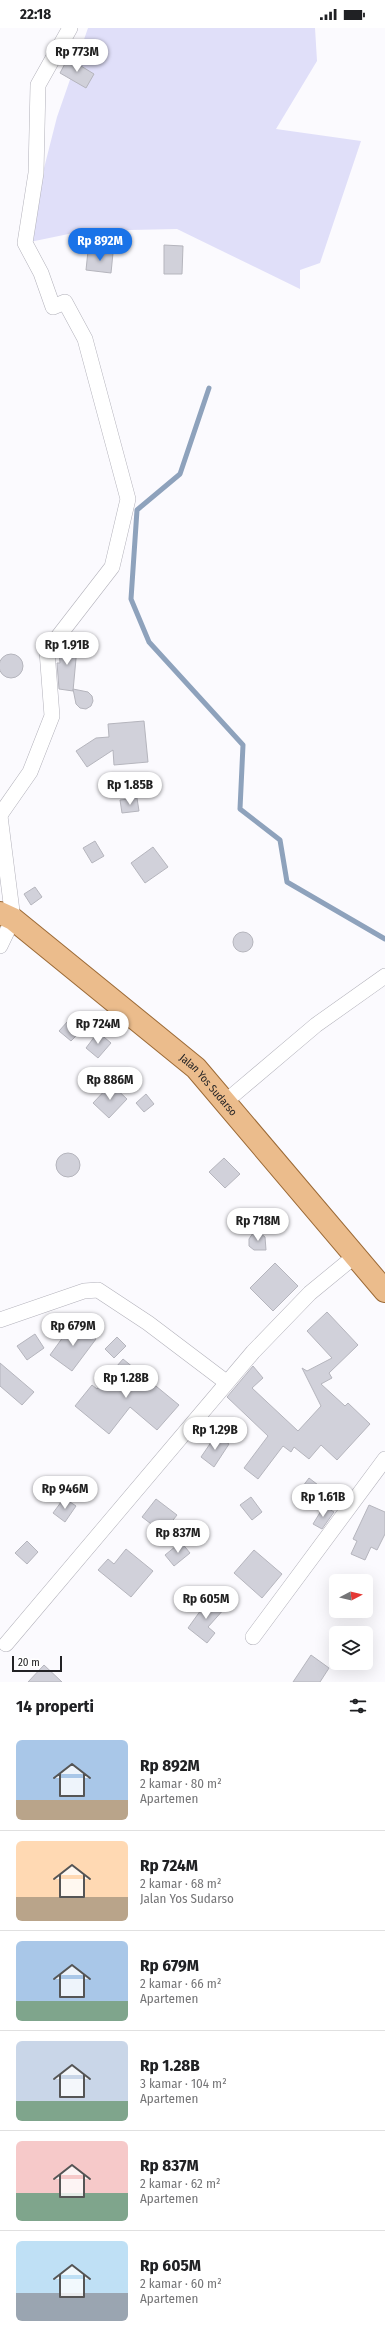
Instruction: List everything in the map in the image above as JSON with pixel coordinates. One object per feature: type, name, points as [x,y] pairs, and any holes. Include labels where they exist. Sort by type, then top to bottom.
[{"type":"main road","name":"Jalan Yos Sudarso","points":[[7,916],[196,1068],[385,1291]]},
{"type":"street","points":[[0,946],[7,916],[0,815],[30,772],[52,716],[47,651],[112,567],[128,499],[85,339],[65,302],[53,307],[41,273],[25,243],[36,173],[38,85],[70,28]]},
{"type":"street","points":[[225,1102],[316,1025],[385,976]]},
{"type":"street","points":[[6,1644],[252,1352],[310,1293],[355,1256]]},
{"type":"street","points":[[0,1320],[84,1291],[98,1290],[148,1324],[226,1382]]},
{"type":"street","points":[[253,1637],[385,1460]]},
{"type":"shaded area","points":[[88,28],[315,28],[317,61],[276,129],[361,141],[320,263],[300,270],[300,289],[177,229],[83,231],[25,243],[57,117]]},
{"type":"building","points":[[68,58],[94,74],[86,88],[60,73]]},
{"type":"building","points":[[164,245],[183,246],[182,274],[164,274]]},
{"type":"building","points":[[88,251],[113,253],[111,273],[86,270]]},
{"type":"building","points":[[68,639],[76,643],[77,648],[73,691],[59,689],[57,663],[60,663],[59,650]]},
{"type":"building","points":[[11,654],[19,658],[23,666],[19,674],[11,678],[3,674],[-1,666],[3,658]]},
{"type":"building","points":[[73,689],[88,692],[92,696],[93,701],[91,706],[86,709],[80,708],[76,704]]},
{"type":"building","points":[[144,721],[148,762],[114,765],[113,750],[87,767],[76,751],[96,738],[109,737],[108,724]]},
{"type":"building","points":[[137,798],[139,811],[122,813],[120,800]]},
{"type":"building","points":[[95,841],[104,856],[92,863],[83,848]]},
{"type":"building","points":[[153,847],[168,867],[145,883],[131,863]]},
{"type":"building","points":[[35,887],[42,897],[31,905],[24,894]]},
{"type":"building","points":[[243,932],[250,935],[253,942],[250,949],[243,952],[236,949],[233,942],[236,935]]},
{"type":"building","points":[[68,1021],[80,1032],[71,1041],[59,1031]]},
{"type":"building","points":[[98,1032],[111,1043],[98,1058],[86,1048]]},
{"type":"building","points":[[111,1084],[127,1099],[109,1118],[93,1103]]},
{"type":"building","points":[[146,1094],[154,1104],[144,1112],[136,1103]]},
{"type":"building","points":[[68,1153],[73,1154],[79,1160],[79,1170],[73,1176],[68,1177],[63,1176],[57,1170],[56,1165],[57,1160],[63,1154]]},
{"type":"building","points":[[224,1158],[240,1174],[225,1188],[209,1172]]},
{"type":"building","points":[[253,1233],[260,1233],[265,1237],[266,1250],[254,1250],[249,1246],[249,1239]]},
{"type":"building","points":[[275,1263],[298,1286],[273,1311],[250,1288]]},
{"type":"building","points":[[327,1312],[358,1345],[329,1373],[332,1378],[321,1384],[345,1406],[348,1403],[370,1424],[337,1460],[321,1445],[309,1459],[294,1447],[291,1452],[283,1446],[258,1479],[244,1468],[268,1436],[227,1397],[253,1366],[263,1378],[252,1388],[298,1431],[321,1406],[302,1368],[307,1371],[332,1358],[307,1331]]},
{"type":"building","points":[[74,1322],[96,1339],[72,1371],[50,1355]]},
{"type":"building","points":[[35,1334],[44,1348],[27,1360],[17,1346]]},
{"type":"building","points":[[117,1337],[126,1346],[114,1358],[105,1349]]},
{"type":"building","points":[[123,1359],[179,1405],[157,1430],[130,1407],[109,1434],[75,1406],[92,1385],[97,1389]]},
{"type":"building","points":[[0,1363],[34,1392],[22,1405],[0,1386]]},
{"type":"building","points":[[216,1435],[229,1444],[214,1467],[201,1457]]},
{"type":"building","points":[[309,1478],[331,1495],[322,1507],[300,1490]]},
{"type":"building","points":[[251,1497],[262,1512],[252,1520],[240,1505]]},
{"type":"building","points":[[64,1498],[76,1506],[65,1522],[53,1513]]},
{"type":"building","points":[[156,1499],[177,1515],[163,1533],[142,1517]]},
{"type":"building","points":[[369,1505],[385,1512],[385,1534],[377,1550],[371,1547],[365,1560],[351,1554],[357,1541],[353,1539]]},
{"type":"building","points":[[324,1506],[334,1512],[322,1529],[313,1524]]},
{"type":"building","points":[[27,1541],[38,1552],[27,1564],[15,1553]]},
{"type":"building","points":[[181,1542],[190,1553],[174,1566],[165,1555]]},
{"type":"building","points":[[126,1549],[153,1571],[131,1597],[98,1570],[108,1559],[114,1564]]},
{"type":"building","points":[[254,1550],[282,1574],[262,1598],[234,1573]]},
{"type":"building","points":[[211,1596],[225,1608],[208,1627],[215,1633],[207,1643],[188,1628]]},
{"type":"building","points":[[311,1655],[329,1668],[320,1682],[293,1682]]},
{"type":"building","points":[[44,1665],[62,1682],[28,1682]]},
{"type":"waterway","points":[[209,388],[180,474],[137,510],[131,599],[149,642],[243,745],[240,809],[280,840],[287,882],[385,939]]}]
